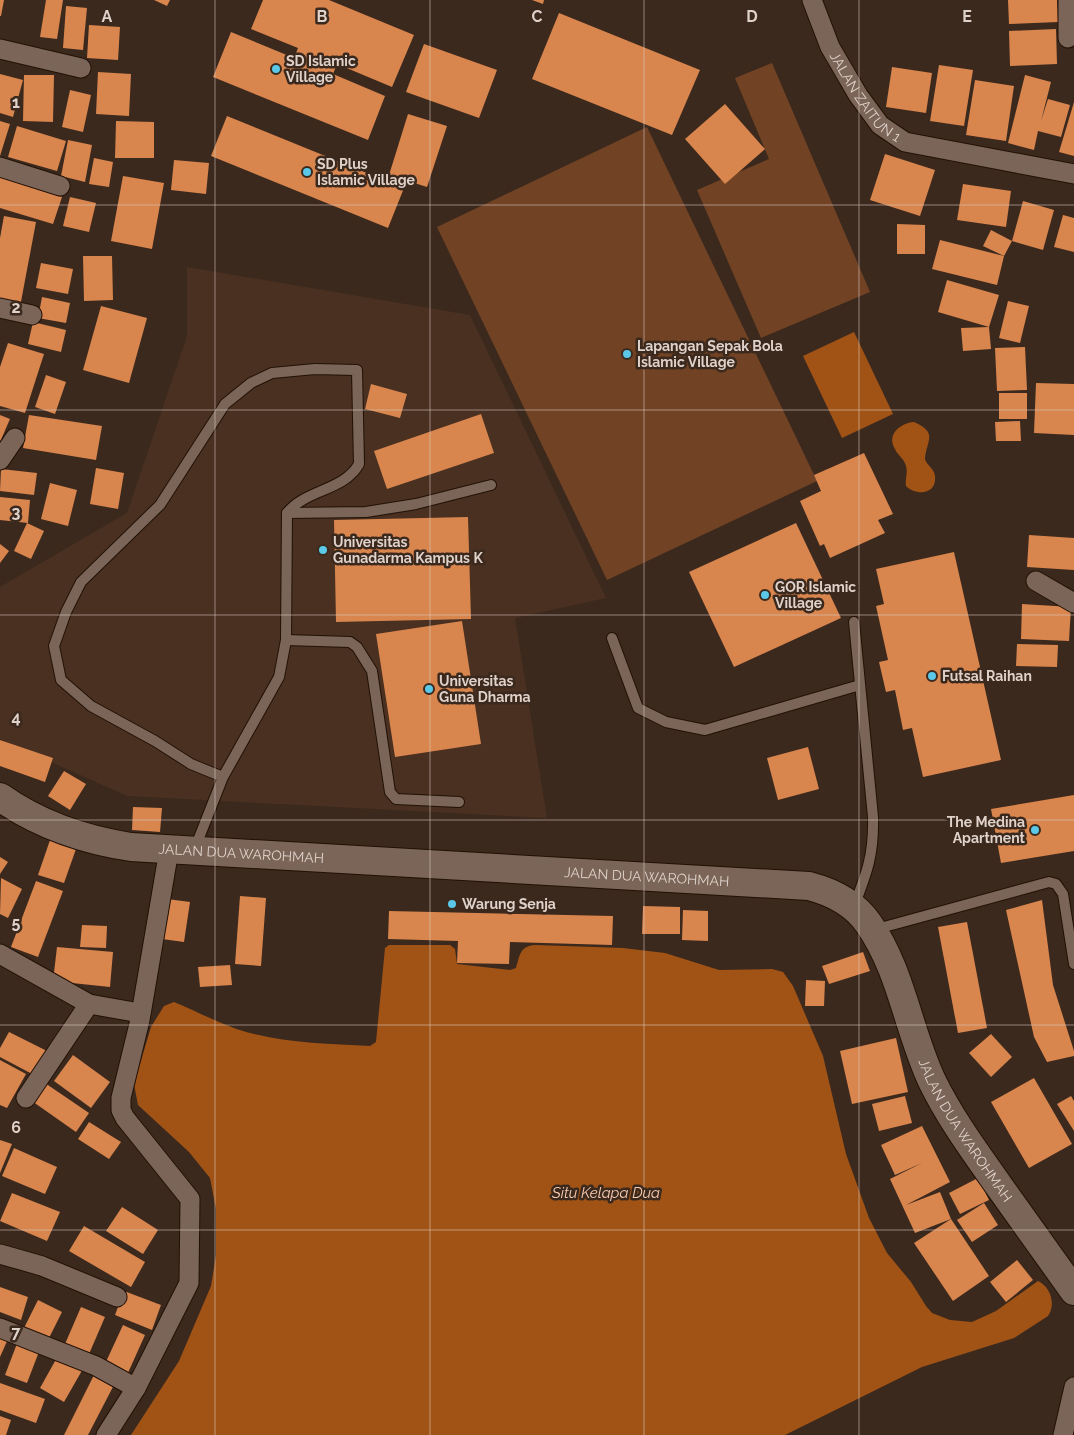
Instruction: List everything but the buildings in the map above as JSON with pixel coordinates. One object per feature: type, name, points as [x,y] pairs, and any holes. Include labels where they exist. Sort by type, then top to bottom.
[{"type":"street","name":"JALAN ZAITUN 1","points":[[812,0],[830,47],[858,95],[880,125],[905,142],[1074,174]]},
{"type":"street","points":[[1068,0],[1068,38]]},
{"type":"street","points":[[0,49],[81,68]]},
{"type":"street","points":[[0,167],[60,186]]},
{"type":"street","points":[[0,308],[32,315]]},
{"type":"street","points":[[0,460],[15,438]]},
{"type":"street","points":[[1036,581],[1074,603]]},
{"type":"street","name":"JALAN DUA WAROHMAH","points":[[0,796],[13,806],[78,836],[104,843],[181,851],[809,886],[828,891],[853,907],[872,930],[891,965],[914,1036],[932,1080],[951,1116],[1074,1291]]},
{"type":"street","points":[[106,1435],[136,1388],[189,1283],[190,1199],[125,1118],[121,1110],[121,1098],[140,1013],[181,851]]},
{"type":"street","points":[[0,954],[90,1004],[140,1013]]},
{"type":"street","points":[[26,1098],[90,1004]]},
{"type":"street","points":[[0,1254],[42,1266],[117,1297]]},
{"type":"street","points":[[0,1328],[96,1366],[136,1388]]},
{"type":"street","points":[[1063,1435],[1074,1387]]},
{"type":"lane","points":[[181,851],[223,777],[279,677],[286,640],[287,513],[294,504],[345,480],[353,474],[359,464],[357,370],[314,369],[272,373],[251,384],[225,404],[160,505],[81,582],[66,612],[54,646],[61,680],[91,706],[156,741],[192,764],[223,777]]},
{"type":"lane","points":[[287,513],[366,512],[416,504],[492,485]]},
{"type":"lane","points":[[853,907],[869,866],[874,844],[854,622]]},
{"type":"lane","points":[[612,638],[638,708],[666,722],[705,730],[860,685]]},
{"type":"lane","points":[[286,640],[350,642],[357,647],[372,671],[390,792],[396,799],[459,802]]},
{"type":"lane","points":[[872,930],[1049,882],[1056,884],[1064,894],[1074,964]]},
{"type":"shaded area","points":[[772,63],[870,292],[761,338],[697,190],[769,159],[735,78]]},
{"type":"shaded area","name":"Lapangan Sepak Bola Islamic Village","points":[[647,127],[817,481],[607,580],[437,227]]},
{"type":"shaded area","name":"Universitas Gunadarma Kampus K","points":[[187,267],[470,315],[606,598],[515,618],[547,818],[127,796],[0,739],[0,587],[127,513],[187,336]]},
{"type":"water","points":[[854,332],[893,414],[842,438],[803,356]]},
{"type":"water","points":[[914,422],[922,426],[929,434],[925,459],[934,473],[935,482],[933,487],[925,492],[915,491],[906,486],[906,466],[896,451],[892,439],[896,430]]},
{"type":"water","name":"Situ Kelapa Dua","points":[[389,945],[450,945],[455,949],[457,964],[510,970],[516,968],[523,949],[535,945],[623,948],[665,953],[719,970],[772,969],[783,972],[793,986],[823,1056],[846,1154],[869,1218],[887,1253],[911,1282],[926,1306],[932,1313],[950,1320],[972,1322],[996,1311],[1038,1281],[1046,1287],[1051,1297],[1052,1307],[1048,1316],[1014,1338],[922,1367],[785,1435],[131,1435],[179,1361],[211,1286],[216,1255],[216,1209],[210,1178],[189,1152],[138,1105],[134,1084],[151,1027],[164,1006],[174,1002],[228,1026],[261,1036],[307,1042],[370,1046],[376,1042],[385,948]]},
{"type":"place","name":"SD Islamic Village","points":[[276,69]]},
{"type":"place","name":"SD Plus Islamic Village","points":[[307,172]]},
{"type":"place","name":"Lapangan Sepak Bola Islamic Village","points":[[627,354]]},
{"type":"place","name":"Universitas Gunadarma Kampus K","points":[[323,550]]},
{"type":"place","name":"GOR Islamic Village","points":[[765,595]]},
{"type":"place","name":"Futsal Raihan","points":[[932,676]]},
{"type":"place","name":"Universitas Guna Dharma","points":[[429,689]]},
{"type":"place","name":"The Medina Apartment","points":[[1035,830]]},
{"type":"place","name":"Warung Senja","points":[[452,904]]}]
